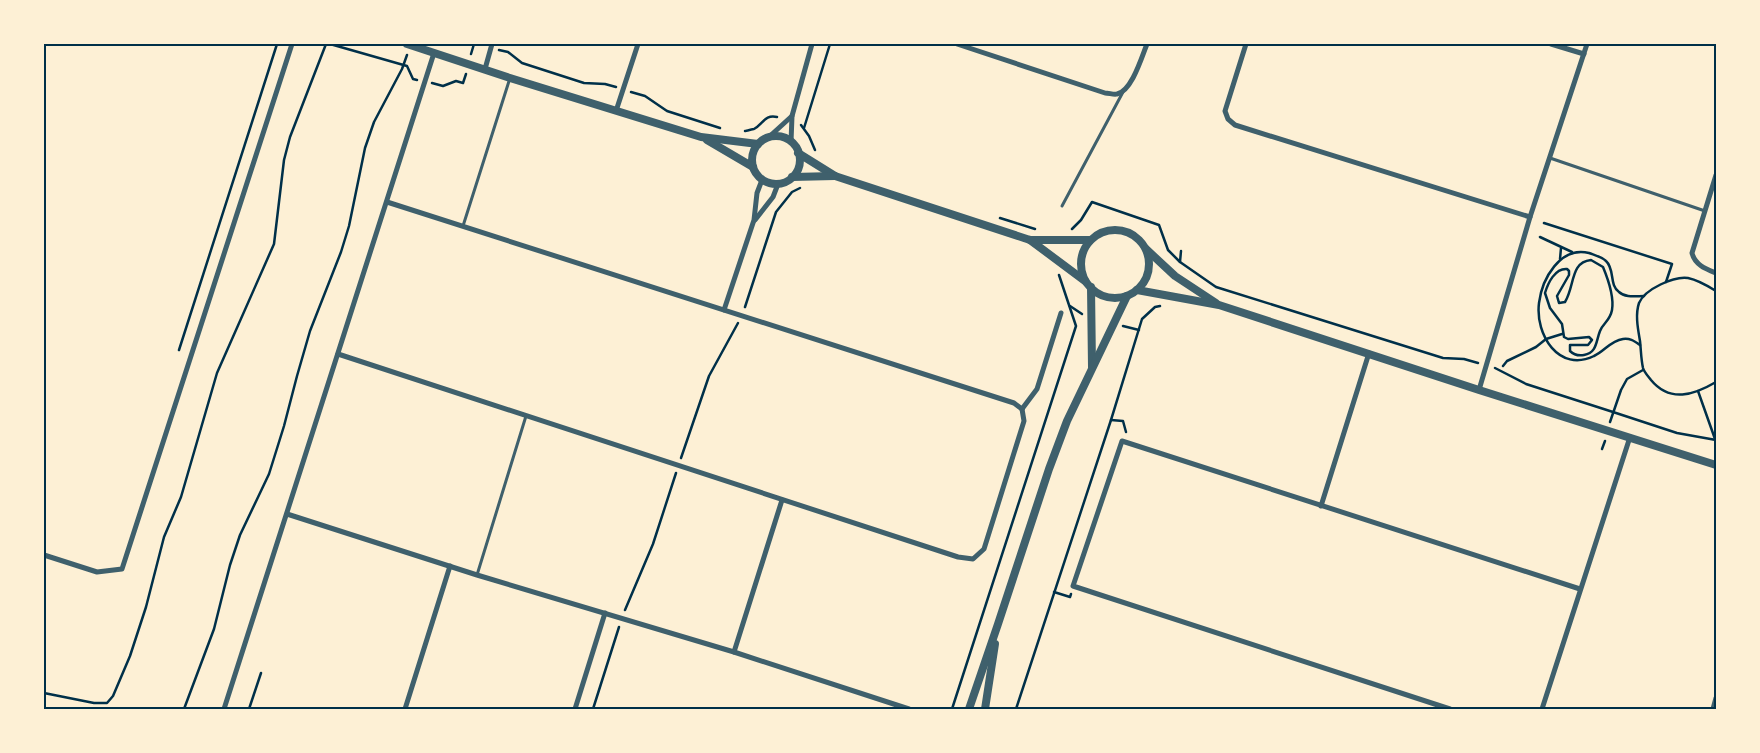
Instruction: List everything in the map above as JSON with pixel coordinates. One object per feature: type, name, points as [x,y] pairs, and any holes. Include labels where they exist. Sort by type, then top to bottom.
[{"type":"street","points":[[44,555],[98,572],[122,569],[292,44]]},
{"type":"street","points":[[409,44],[510,78],[701,137],[758,144]]},
{"type":"street","points":[[616,111],[638,44]]},
{"type":"street","points":[[792,142],[792,119],[812,44]]},
{"type":"street","points":[[957,44],[975,46],[1105,93],[1116,95],[1123,92],[1133,78],[1147,44]]},
{"type":"street","points":[[1246,44],[1225,111],[1228,119],[1235,125],[1530,217]]},
{"type":"street","points":[[1551,44],[1584,54]]},
{"type":"street","points":[[1479,390],[1530,217],[1587,44]]},
{"type":"street","points":[[485,69],[492,46]]},
{"type":"street","points":[[224,709],[434,53]]},
{"type":"street","points":[[770,136],[785,138],[792,142],[798,153],[800,163],[797,171],[786,182],[778,184],[762,180],[756,174],[752,159],[758,144],[792,119]]},
{"type":"street","points":[[701,137],[753,167]]},
{"type":"street","points":[[798,153],[835,176],[1030,240],[1090,240]]},
{"type":"street","points":[[1716,175],[1692,253],[1693,258],[1700,266],[1716,273]]},
{"type":"street","points":[[792,177],[835,176]]},
{"type":"street","points":[[724,310],[754,220],[757,193],[762,180]]},
{"type":"street","points":[[754,220],[773,197],[778,184]]},
{"type":"street","points":[[338,354],[958,557],[973,559],[984,548],[1024,421],[1022,409],[1014,403],[387,202]]},
{"type":"street","points":[[1092,369],[1088,285],[1082,271],[1081,259],[1084,249],[1090,240],[1099,234],[1109,230],[1120,230],[1130,233],[1139,239],[1145,248],[1175,276],[1219,305]]},
{"type":"street","points":[[1030,240],[1104,296],[1115,298],[1127,296],[1137,290],[1144,281],[1148,270],[1148,258],[1145,248]]},
{"type":"street","points":[[1137,290],[1219,305],[1716,465]]},
{"type":"street","points":[[968,709],[1066,421],[1127,296]]},
{"type":"street","points":[[1022,409],[1037,389],[1061,313]]},
{"type":"street","points":[[1321,506],[1369,353]]},
{"type":"street","points":[[1542,709],[1630,437]]},
{"type":"street","points":[[1450,709],[1073,586],[1122,441],[1580,589]]},
{"type":"street","points":[[734,652],[782,500]]},
{"type":"street","points":[[287,514],[477,575],[734,652],[909,709]]},
{"type":"street","points":[[405,709],[450,566]]},
{"type":"street","points":[[575,709],[604,613]]},
{"type":"street","points":[[984,709],[998,624]]},
{"type":"street","points":[[1712,709],[1716,698]]},
{"type":"lane","points":[[463,226],[510,78]]},
{"type":"lane","points":[[1062,206],[1123,92]]},
{"type":"lane","points":[[1550,158],[1705,211]]},
{"type":"lane","points":[[477,575],[526,416]]},
{"type":"path","points":[[179,350],[277,44]]},
{"type":"path","points":[[44,693],[94,703],[107,703],[113,696],[130,656],[146,607],[164,536],[181,497],[217,373],[274,244],[284,160],[290,137],[328,44],[408,66],[413,79],[443,86],[456,81],[463,83],[474,44]]},
{"type":"path","points":[[184,709],[214,629],[230,565],[240,535],[269,474],[310,331],[341,252],[349,226],[365,148],[374,122],[403,65],[409,44]]},
{"type":"path","points":[[804,128],[830,44]]},
{"type":"path","points":[[492,46],[508,52],[522,63],[584,83],[605,84],[645,96],[667,110],[724,129]]},
{"type":"path","points":[[740,132],[754,129],[770,116],[792,119],[804,128],[818,159],[815,164]]},
{"type":"path","points":[[593,709],[622,618],[653,544],[708,376],[742,316],[776,212],[792,192],[802,187],[807,188],[810,177]]},
{"type":"path","points":[[1068,240],[1073,229],[1092,202],[1159,225],[1168,250],[1180,262],[1216,287],[1443,358],[1464,359],[1487,365],[1526,384],[1677,433],[1716,439],[1698,391]]},
{"type":"path","points":[[994,216],[1042,231]]},
{"type":"path","points":[[1544,223],[1672,264],[1666,282]]},
{"type":"path","points":[[1065,230],[1073,229]]},
{"type":"path","points":[[1540,237],[1574,252],[1584,252],[1606,261],[1610,266],[1616,290],[1626,296],[1644,296]]},
{"type":"path","points":[[1560,259],[1561,247]]},
{"type":"path","points":[[1175,276],[1180,262],[1181,251]]},
{"type":"path","points":[[1574,252],[1560,259],[1551,271],[1538,313],[1546,339],[1554,352],[1573,361],[1595,356],[1614,341],[1629,339],[1640,345]]},
{"type":"path","points":[[1544,292],[1555,274],[1564,268],[1569,272],[1569,275],[1557,296],[1557,301],[1563,304],[1569,295],[1577,266],[1580,263],[1591,260],[1603,268],[1612,310],[1600,331],[1597,345],[1584,358]]},
{"type":"path","points":[[952,709],[1076,326],[1058,275],[1062,264]]},
{"type":"path","points":[[1551,271],[1555,274]]},
{"type":"path","points":[[1639,302],[1654,288],[1666,282],[1682,278],[1690,278],[1716,291]]},
{"type":"path","points":[[1544,292],[1550,308],[1562,324],[1562,334],[1566,338],[1589,337],[1592,340],[1588,346],[1570,345],[1572,354],[1584,358]]},
{"type":"path","points":[[1016,709],[1111,420],[1142,319],[1155,307],[1165,305],[1168,296]]},
{"type":"path","points":[[1639,296],[1637,320],[1643,370],[1656,386],[1665,392],[1678,395],[1698,391],[1716,382]]},
{"type":"path","points":[[1503,366],[1507,361],[1536,347],[1546,339],[1562,334]]},
{"type":"path","points":[[1593,350],[1595,356]]},
{"type":"path","points":[[1602,449],[1620,390],[1627,379],[1643,370]]},
{"type":"path","points":[[1111,420],[1123,421],[1129,444]]},
{"type":"path","points":[[249,709],[261,673]]}]
